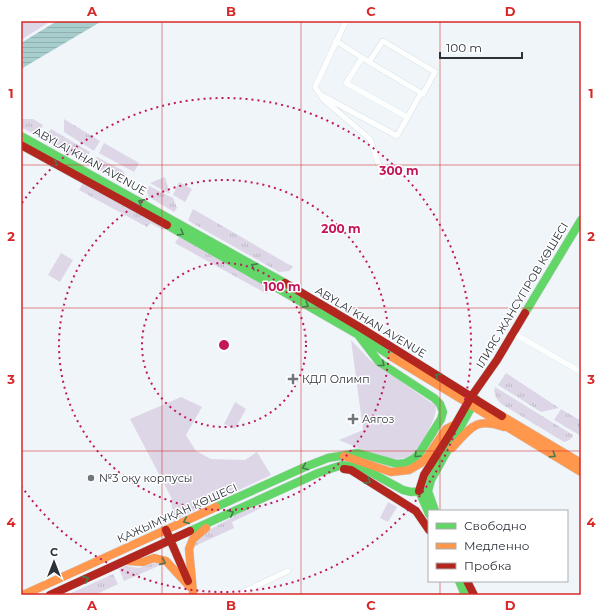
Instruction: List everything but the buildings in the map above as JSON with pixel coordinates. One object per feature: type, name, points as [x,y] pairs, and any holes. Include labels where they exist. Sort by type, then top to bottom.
[{"type":"main road","name":"ABYLAI KHAN AVENUE","points":[[21,136],[287,284],[361,328],[525,438],[581,472]]},
{"type":"main road","name":"ABYLAI KHAN AVENUE","points":[[21,145],[176,230],[357,334],[422,376],[581,463]]},
{"type":"main road","name":"ІЛИЯС ЖАНСҮГІРОВ КӨШЕСІ","points":[[471,402],[482,381],[497,360],[581,220]]},
{"type":"main road","name":"ҚАЖЫМҰҚАН КӨШЕСІ","points":[[23,595],[305,467],[328,458],[358,453],[397,464],[404,463],[419,454],[441,419],[443,412],[440,404],[434,398],[379,362],[357,334]]},
{"type":"main road","points":[[428,510],[423,491],[424,475],[455,424],[471,402]]},
{"type":"main road","points":[[342,455],[402,490],[411,492],[423,491],[444,457],[471,402]]},
{"type":"main road","points":[[342,455],[391,472],[409,470],[421,463],[428,456],[446,429],[455,424]]},
{"type":"main road","points":[[444,457],[467,431],[474,426],[481,424],[496,424],[525,438]]},
{"type":"main road","points":[[332,468],[342,465],[364,468]]},
{"type":"main road","points":[[332,468],[351,470],[416,511],[428,529]]},
{"type":"main road","name":"ҚАЖЫМҰҚАН КӨШЕСІ","points":[[50,595],[332,468]]},
{"type":"main road","points":[[423,491],[434,510]]},
{"type":"main road","points":[[192,591],[189,549],[193,539],[212,522]]},
{"type":"main road","points":[[166,530],[192,591]]},
{"type":"main road","points":[[126,561],[143,562],[154,558],[166,561],[192,591]]},
{"type":"main road","points":[[458,582],[465,595]]},
{"type":"main road","points":[[468,582],[474,595]]},
{"type":"street","points":[[346,21],[315,87],[324,100],[370,139],[383,177]]},
{"type":"street","points":[[336,41],[421,93]]},
{"type":"street","points":[[320,95],[397,136],[421,93],[423,94],[435,72],[382,41],[369,62]]},
{"type":"street","points":[[362,58],[346,83],[407,117]]},
{"type":"street","points":[[513,333],[581,372]]},
{"type":"street","points":[[240,595],[239,594],[288,571]]},
{"type":"green space","points":[[21,21],[51,21],[21,40]]},
{"type":"green space","points":[[21,119],[33,119],[43,125],[37,136],[21,127]]},
{"type":"green space","points":[[64,119],[100,141],[94,151],[64,132]]},
{"type":"green space","points":[[51,129],[90,152],[84,162],[44,139]]},
{"type":"green space","points":[[104,143],[139,163],[134,172],[99,153]]},
{"type":"green space","points":[[97,157],[122,170],[128,177],[126,181],[116,179],[93,167],[93,163]]},
{"type":"green space","points":[[165,177],[170,194],[150,183]]},
{"type":"green space","points":[[179,182],[192,189],[185,202],[173,195]]},
{"type":"green space","points":[[83,183],[166,227],[164,230],[150,223],[147,227],[79,190]]},
{"type":"green space","points":[[149,186],[173,198],[177,208],[174,212],[149,197],[147,192]]},
{"type":"green space","points":[[193,209],[293,267],[289,271],[279,272],[192,223],[188,220]]},
{"type":"green space","points":[[180,235],[269,286],[270,289],[267,294],[175,243]]},
{"type":"green space","points":[[61,253],[73,260],[60,282],[48,275]]},
{"type":"green space","points":[[351,340],[370,360],[436,406],[431,424],[421,445],[415,453],[407,457],[397,459],[387,458],[377,456],[339,440],[363,430]]},
{"type":"green space","points":[[506,373],[559,408],[541,412],[498,385]]},
{"type":"green space","points":[[495,387],[573,435],[572,438],[564,442],[503,405],[496,398]]},
{"type":"green space","points":[[181,397],[202,407],[186,435],[196,451],[211,459],[245,460],[257,452],[271,475],[173,521],[171,497],[130,419]]},
{"type":"green space","points":[[235,402],[246,409],[235,429],[224,424]]},
{"type":"green space","points":[[561,409],[581,421],[581,436],[554,420]]},
{"type":"green space","points":[[388,502],[397,507],[388,522],[380,518]]},
{"type":"green space","points":[[263,507],[232,522],[234,528],[193,547],[205,532],[246,510]]},
{"type":"green space","points":[[158,562],[163,564],[124,581],[119,569],[126,566],[139,568]]},
{"type":"green space","points":[[113,574],[118,584],[95,595],[67,595]]},
{"type":"shaded area","points":[[57,21],[102,21],[21,69],[21,43]]},
{"type":"traffic: fast","points":[[21,136],[285,283]]},
{"type":"traffic: fast","points":[[525,313],[581,220]]},
{"type":"traffic: fast","points":[[167,225],[357,334],[392,357]]},
{"type":"traffic: fast","points":[[216,507],[328,458],[358,453],[397,464],[405,463],[419,454],[441,419],[443,412],[440,404],[434,398],[379,362],[359,336]]},
{"type":"traffic: fast","points":[[435,510],[428,491],[431,480],[476,399]]},
{"type":"traffic: fast","points":[[190,531],[318,473],[342,465],[364,468]]},
{"type":"traffic: fast","points":[[359,466],[403,490],[411,492],[423,491]]},
{"type":"traffic: fast","points":[[419,491],[428,512]]},
{"type":"traffic: fast","points":[[459,582],[465,595]]},
{"type":"traffic: slow","points":[[392,357],[581,472]]},
{"type":"traffic: slow","points":[[502,416],[581,463]]},
{"type":"traffic: slow","points":[[452,448],[474,426],[486,423],[504,427]]},
{"type":"traffic: slow","points":[[344,456],[391,472],[409,470],[421,463],[428,456],[446,429],[454,425]]},
{"type":"traffic: slow","points":[[23,595],[216,507]]},
{"type":"traffic: slow","points":[[193,592],[189,549],[193,539],[206,528]]},
{"type":"traffic: slow","points":[[129,561],[143,562],[154,558],[166,561],[190,587]]},
{"type":"traffic: jam","points":[[21,145],[167,225]]},
{"type":"traffic: jam","points":[[285,283],[361,328],[502,416]]},
{"type":"traffic: jam","points":[[419,491],[424,475],[471,397],[497,360],[525,313]]},
{"type":"traffic: jam","points":[[344,469],[351,470],[416,511],[428,529]]},
{"type":"traffic: jam","points":[[166,530],[188,581]]},
{"type":"traffic: jam","points":[[50,595],[190,531]]},
{"type":"traffic: jam","points":[[468,582],[474,595]]},
{"type":"place","name":"КДЛ Олимп","points":[[293,379]]},
{"type":"place","name":"Аягоз","points":[[353,419]]},
{"type":"place","name":"№3 оқу корпусы","points":[[91,478]]}]
